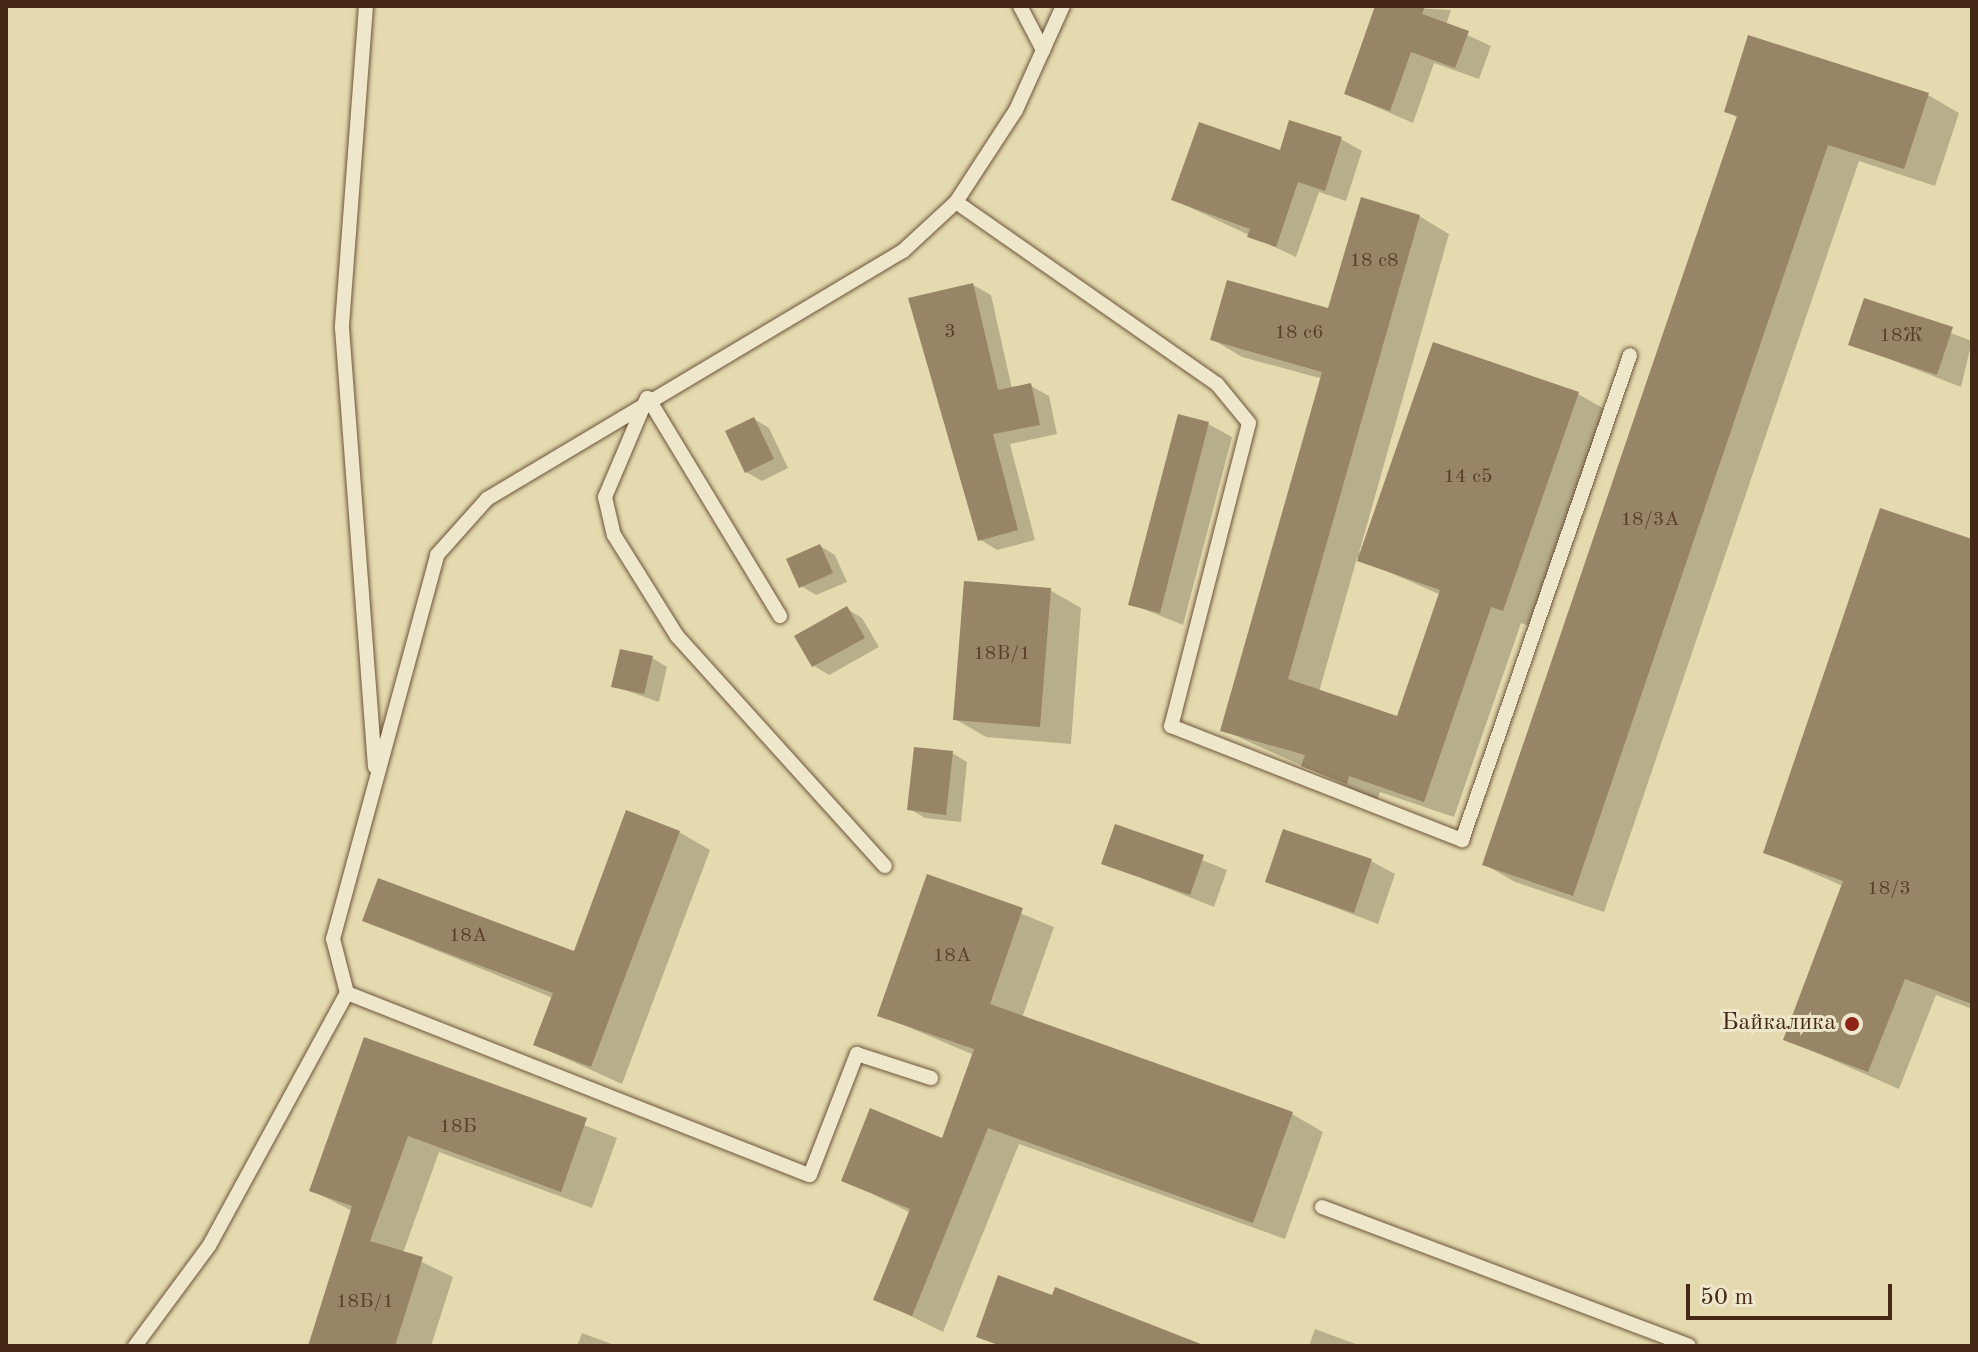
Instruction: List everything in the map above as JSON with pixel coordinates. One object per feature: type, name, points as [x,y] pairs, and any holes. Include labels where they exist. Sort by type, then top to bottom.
[{"type":"lane","points":[[366,6],[342,328],[376,779]]},
{"type":"lane","points":[[1020,6],[1043,50]]},
{"type":"lane","points":[[135,1346],[209,1246],[347,993],[333,939],[437,555],[487,499],[648,398],[903,251],[956,202],[1016,110],[1063,6]]},
{"type":"lane","points":[[956,202],[1217,384],[1249,423],[1171,726],[1462,840],[1630,355]]},
{"type":"lane","points":[[648,398],[780,616]]},
{"type":"lane","points":[[648,398],[605,497],[614,535],[677,636],[885,866]]},
{"type":"lane","points":[[347,993],[810,1175],[857,1054],[931,1078]]},
{"type":"lane","points":[[1322,1207],[1689,1346]]},
{"type":"building","points":[[1375,6],[1425,6],[1422,14],[1469,31],[1455,68],[1411,52],[1390,111],[1344,94]]},
{"type":"building","points":[[1748,35],[1929,93],[1904,169],[1828,145],[1573,896],[1482,865],[1737,116],[1724,112]]},
{"type":"building","points":[[1289,120],[1342,137],[1325,191],[1298,182],[1276,247],[1247,237],[1250,229],[1171,200],[1199,122],[1280,150]]},
{"type":"building","points":[[1361,197],[1420,215],[1288,679],[1397,716],[1440,590],[1357,561],[1433,342],[1579,392],[1503,611],[1491,607],[1424,802],[1349,776],[1347,784],[1301,766],[1305,755],[1220,731],[1322,372],[1210,340],[1227,280],[1328,308]]},
{"type":"building","points":[[973,283],[998,390],[1031,383],[1040,425],[993,434],[1018,530],[978,541],[908,298]]},
{"type":"building","points":[[1864,298],[1953,327],[1937,375],[1848,345]]},
{"type":"building","points":[[1178,414],[1209,422],[1160,613],[1128,605]]},
{"type":"building","points":[[754,417],[774,459],[745,473],[725,431]]},
{"type":"building","points":[[1880,508],[1972,539],[1972,1004],[1905,979],[1868,1072],[1783,1040],[1843,881],[1763,853]]},
{"type":"building","points":[[820,544],[833,573],[799,588],[786,559]]},
{"type":"building","points":[[964,581],[1051,588],[1040,727],[953,720]]},
{"type":"building","points":[[847,606],[865,638],[812,667],[794,636]]},
{"type":"building","points":[[620,649],[653,656],[644,694],[611,687]]},
{"type":"building","points":[[914,747],[953,751],[946,815],[907,810]]},
{"type":"building","points":[[626,810],[680,831],[591,1067],[533,1045],[553,993],[362,921],[378,878],[574,951]]},
{"type":"building","points":[[1115,824],[1204,855],[1190,895],[1101,864]]},
{"type":"building","points":[[1283,829],[1372,859],[1354,913],[1265,882]]},
{"type":"building","points":[[927,874],[1023,908],[990,1004],[1293,1112],[1253,1223],[988,1128],[912,1316],[873,1300],[910,1209],[841,1181],[870,1108],[942,1138],[974,1049],[877,1016]]},
{"type":"building","points":[[364,1037],[587,1118],[561,1192],[408,1136],[370,1241],[423,1257],[395,1346],[308,1346],[352,1206],[309,1191]]},
{"type":"building","points":[[998,1275],[1052,1295],[1055,1287],[1206,1346],[1001,1346],[976,1337]]},
{"type":"place","name":"Байкалика","points":[[1852,1024]]}]
